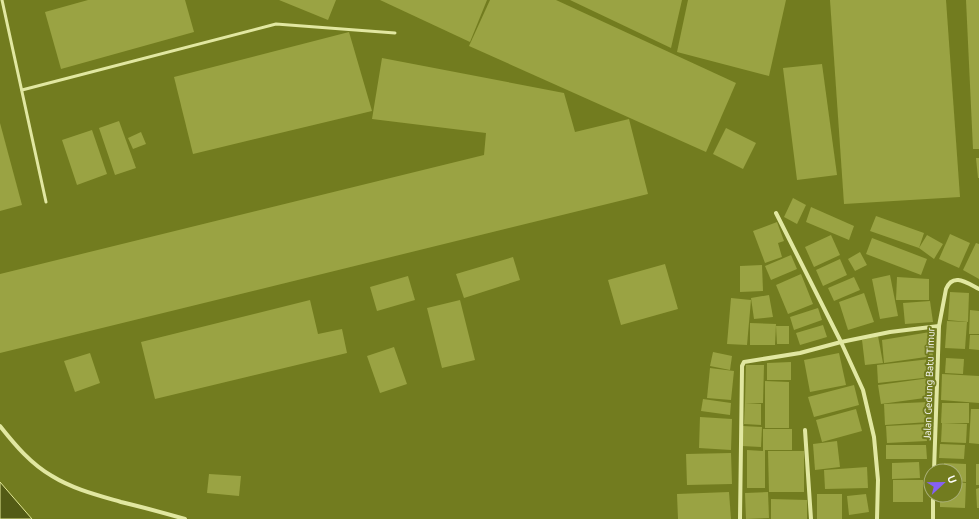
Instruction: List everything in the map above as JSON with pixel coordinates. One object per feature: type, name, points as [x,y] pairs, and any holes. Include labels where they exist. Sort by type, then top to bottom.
[{"type":"street","points":[[776,213],[841,342],[863,390],[874,437],[878,480],[877,519]]},
{"type":"street","name":"Jalan Gedung Batu Timur","points":[[934,463],[939,326],[946,289],[948,284],[953,280],[959,280],[979,288]]},
{"type":"street","points":[[740,519],[742,366],[744,362],[800,353],[841,342],[890,332],[939,326]]},
{"type":"street","points":[[0,426],[33,463],[65,484],[98,496],[185,519]]},
{"type":"street","points":[[805,430],[811,519]]},
{"type":"street","points":[[933,503],[933,519]]},
{"type":"lane","points":[[2,0],[46,202]]},
{"type":"lane","points":[[22,90],[276,24],[395,33]]},
{"type":"shaded area","points":[[0,482],[32,519],[0,519]]},
{"type":"building","points":[[88,0],[185,0],[194,32],[61,69],[45,12]]},
{"type":"building","points":[[279,0],[336,0],[328,20]]},
{"type":"building","points":[[380,0],[487,0],[470,42]]},
{"type":"building","points":[[490,0],[556,0],[736,83],[706,152],[469,46]]},
{"type":"building","points":[[570,0],[682,0],[671,48]]},
{"type":"building","points":[[688,0],[786,0],[769,76],[677,52]]},
{"type":"building","points":[[830,0],[946,0],[960,197],[844,204]]},
{"type":"building","points":[[966,0],[979,0],[979,149],[973,149]]},
{"type":"building","points":[[349,32],[372,111],[193,154],[174,77]]},
{"type":"building","points":[[382,58],[564,93],[575,132],[629,119],[648,194],[0,353],[0,274],[484,155],[486,133],[372,119]]},
{"type":"building","points":[[822,64],[837,175],[797,180],[783,68]]},
{"type":"building","points":[[119,121],[136,168],[115,175],[99,128]]},
{"type":"building","points":[[0,123],[22,205],[0,211]]},
{"type":"building","points":[[726,128],[756,143],[743,169],[713,154]]},
{"type":"building","points":[[92,130],[107,174],[77,185],[62,140]]},
{"type":"building","points":[[141,132],[146,144],[133,149],[128,138]]},
{"type":"building","points":[[976,158],[979,158],[979,178],[978,178]]},
{"type":"building","points":[[793,198],[806,205],[797,224],[784,217]]},
{"type":"building","points":[[811,207],[854,226],[849,240],[806,222]]},
{"type":"building","points":[[876,216],[924,233],[919,248],[870,231]]},
{"type":"building","points":[[777,222],[784,241],[778,243],[782,257],[765,263],[753,231]]},
{"type":"building","points":[[950,234],[970,243],[959,268],[939,259]]},
{"type":"building","points":[[831,235],[840,255],[814,267],[805,247]]},
{"type":"building","points":[[927,235],[943,244],[934,259],[919,248]]},
{"type":"building","points":[[872,238],[927,259],[921,275],[866,254]]},
{"type":"building","points":[[976,243],[979,244],[979,279],[963,270]]},
{"type":"building","points":[[860,252],[867,265],[855,271],[848,259]]},
{"type":"building","points":[[791,255],[797,269],[771,280],[765,266]]},
{"type":"building","points":[[513,257],[520,280],[464,298],[456,274]]},
{"type":"building","points":[[840,259],[847,275],[823,286],[816,270]]},
{"type":"building","points":[[665,264],[678,309],[621,325],[608,280]]},
{"type":"building","points":[[762,265],[763,291],[740,292],[740,266]]},
{"type":"building","points":[[801,274],[813,304],[788,314],[776,285]]},
{"type":"building","points":[[890,275],[898,316],[880,319],[872,279]]},
{"type":"building","points":[[408,276],[415,300],[377,311],[370,287]]},
{"type":"building","points":[[854,277],[860,290],[834,301],[828,288]]},
{"type":"building","points":[[897,277],[929,279],[929,300],[896,300]]},
{"type":"building","points":[[950,292],[969,293],[968,322],[948,320]]},
{"type":"building","points":[[864,293],[874,322],[848,330],[839,302]]},
{"type":"building","points":[[769,295],[773,317],[754,319],[751,298]]},
{"type":"building","points":[[731,298],[751,300],[747,345],[727,344]]},
{"type":"building","points":[[310,300],[318,334],[342,329],[347,353],[155,399],[141,342]]},
{"type":"building","points":[[460,300],[475,360],[442,368],[427,308]]},
{"type":"building","points":[[930,301],[933,322],[905,324],[903,303]]},
{"type":"building","points":[[818,308],[822,320],[794,330],[790,317]]},
{"type":"building","points":[[970,310],[979,311],[979,334],[969,334]]},
{"type":"building","points":[[947,321],[967,322],[965,349],[945,348]]},
{"type":"building","points":[[750,323],[776,324],[775,345],[750,345]]},
{"type":"building","points":[[823,325],[827,337],[800,345],[796,333]]},
{"type":"building","points":[[776,326],[789,326],[789,344],[777,344]]},
{"type":"building","points":[[930,332],[933,356],[884,363],[882,340]]},
{"type":"building","points":[[970,335],[979,335],[979,350],[969,349]]},
{"type":"building","points":[[878,336],[883,363],[865,365],[862,340]]},
{"type":"building","points":[[394,347],[407,384],[380,393],[367,356]]},
{"type":"building","points":[[713,352],[732,356],[730,370],[710,366]]},
{"type":"building","points":[[90,353],[100,383],[75,392],[64,361]]},
{"type":"building","points":[[839,353],[846,385],[810,392],[804,360]]},
{"type":"building","points":[[946,358],[964,359],[963,374],[945,373]]},
{"type":"building","points":[[930,359],[932,377],[878,383],[877,365]]},
{"type":"building","points":[[791,362],[791,380],[767,380],[767,363]]},
{"type":"building","points":[[746,365],[764,365],[763,403],[745,403]]},
{"type":"building","points":[[710,368],[734,371],[731,400],[707,398]]},
{"type":"building","points":[[942,374],[979,376],[979,403],[941,400]]},
{"type":"building","points":[[930,378],[932,397],[881,404],[878,385]]},
{"type":"building","points":[[765,381],[789,382],[789,428],[765,428]]},
{"type":"building","points":[[854,385],[859,405],[814,417],[808,397]]},
{"type":"building","points":[[703,399],[731,403],[730,415],[701,411]]},
{"type":"building","points":[[928,402],[929,422],[885,425],[884,404]]},
{"type":"building","points":[[745,403],[761,404],[761,425],[744,424]]},
{"type":"building","points":[[942,403],[969,403],[969,423],[941,423]]},
{"type":"building","points":[[856,409],[862,431],[822,442],[816,420]]},
{"type":"building","points":[[971,409],[979,409],[979,444],[969,443]]},
{"type":"building","points":[[700,417],[732,419],[731,450],[699,448]]},
{"type":"building","points":[[942,423],[967,424],[966,443],[941,442]]},
{"type":"building","points":[[925,424],[927,441],[887,443],[886,426]]},
{"type":"building","points":[[743,426],[762,427],[761,447],[742,446]]},
{"type":"building","points":[[763,429],[792,429],[792,450],[765,450],[765,488],[747,488],[747,450],[763,451]]},
{"type":"building","points":[[837,441],[840,467],[815,470],[813,444]]},
{"type":"building","points":[[940,444],[965,445],[964,459],[939,458]]},
{"type":"building","points":[[886,445],[926,445],[927,459],[886,459]]},
{"type":"building","points":[[768,451],[804,451],[804,492],[769,492]]},
{"type":"building","points":[[731,453],[732,484],[687,485],[686,454]]},
{"type":"building","points":[[919,462],[920,478],[892,479],[892,463]]},
{"type":"building","points":[[963,464],[966,464],[966,482],[963,482]]},
{"type":"building","points":[[976,464],[979,464],[979,485],[976,485]]},
{"type":"building","points":[[867,467],[868,488],[825,489],[824,470]]},
{"type":"building","points":[[209,474],[241,476],[239,496],[207,493]]},
{"type":"building","points":[[893,480],[923,480],[923,502],[893,502]]},
{"type":"building","points":[[963,483],[966,483],[965,508],[940,507],[940,503],[963,503]]},
{"type":"building","points":[[979,488],[979,508],[977,508],[976,489]]},
{"type":"building","points":[[729,492],[731,519],[678,519],[677,494]]},
{"type":"building","points":[[768,492],[769,518],[746,519],[745,493]]},
{"type":"building","points":[[817,494],[842,494],[842,519],[817,519]]},
{"type":"building","points":[[866,494],[869,512],[849,515],[847,496]]},
{"type":"building","points":[[771,499],[807,500],[807,519],[771,519]]}]
